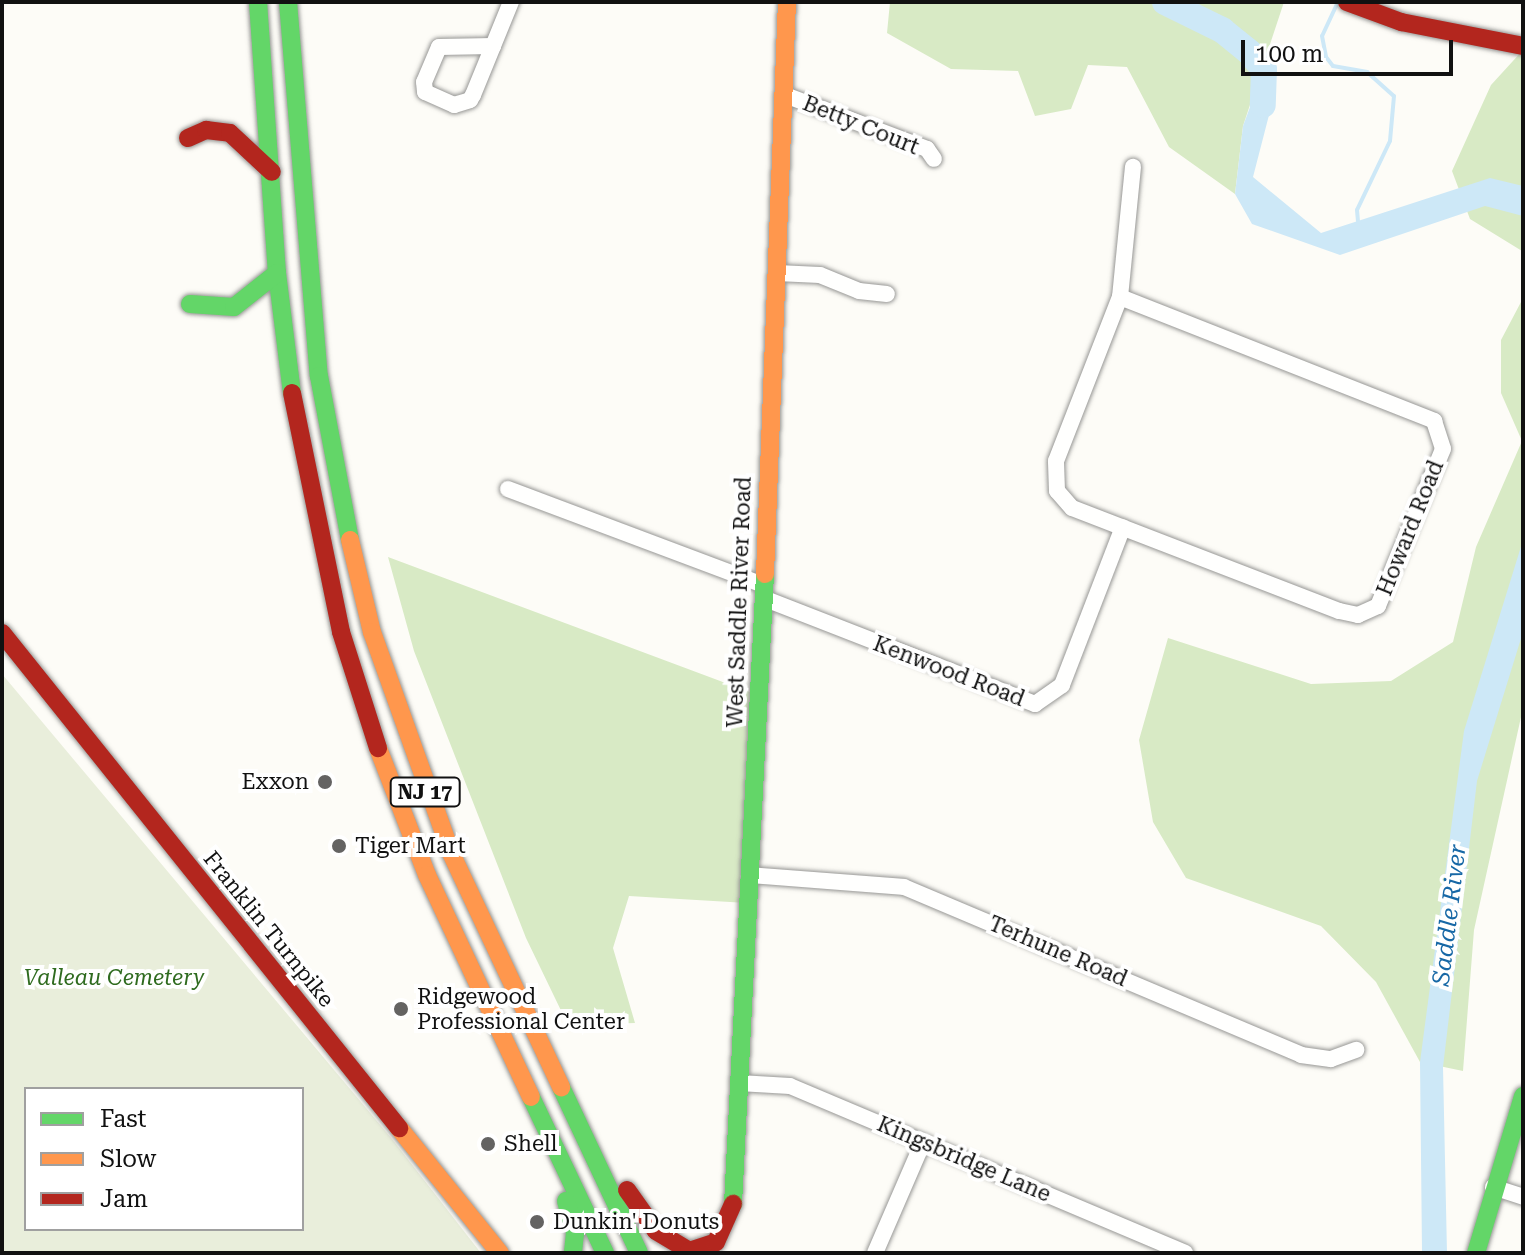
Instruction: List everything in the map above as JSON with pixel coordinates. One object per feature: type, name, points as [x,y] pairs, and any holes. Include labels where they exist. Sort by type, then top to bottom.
[{"type":"main road","points":[[240,2],[268,121]]},
{"type":"main road","name":"NJ 17","points":[[258,2],[277,273],[306,480],[355,681],[417,851],[605,1253]]},
{"type":"main road","name":"NJ 17","points":[[288,2],[323,403],[368,619],[430,804],[639,1253]]},
{"type":"main road","name":"West Saddle River Road","points":[[733,1253],[764,591],[787,2]]},
{"type":"main road","points":[[1348,3],[1401,22],[1523,46]]},
{"type":"main road","points":[[298,118],[309,11]]},
{"type":"main road","points":[[188,138],[206,130],[230,133],[272,172]]},
{"type":"main road","points":[[190,304],[234,307],[277,273]]},
{"type":"main road","name":"Franklin Turnpike","points":[[2,633],[500,1253]]},
{"type":"main road","points":[[560,1088],[616,1168],[637,1208],[674,1245],[697,1251],[711,1246],[733,1204]]},
{"type":"main road","points":[[1476,1253],[1493,1187],[1523,1096]]},
{"type":"main road","points":[[548,1133],[573,1226],[573,1253]]},
{"type":"street","points":[[493,46],[439,47],[424,82],[425,92],[454,105],[465,104],[493,46],[511,2]]},
{"type":"street","name":"Betty Court","points":[[785,95],[927,149],[934,159]]},
{"type":"street","points":[[1123,527],[1072,508],[1054,480],[1056,461],[1120,297],[1133,167]]},
{"type":"street","points":[[777,273],[820,275],[859,291],[887,294]]},
{"type":"street","name":"Howard Road","points":[[1120,297],[1426,416],[1443,439],[1382,602],[1365,614],[1339,611],[1123,527]]},
{"type":"street","points":[[508,489],[764,591]]},
{"type":"street","name":"Kenwood Road","points":[[764,591],[1035,704],[1062,685],[1123,527]]},
{"type":"street","name":"Terhune Road","points":[[749,875],[904,887],[1301,1055],[1331,1059],[1356,1050]]},
{"type":"street","name":"Kingsbridge Lane","points":[[739,1083],[790,1086],[1185,1253]]},
{"type":"street","points":[[875,1253],[923,1142]]},
{"type":"street","points":[[1493,1187],[1523,1197]]},
{"type":"green space","points":[[890,2],[1284,2],[1243,126],[1235,194],[1169,147],[1127,67],[1088,65],[1071,109],[1035,116],[1018,71],[951,69],[887,33]]},
{"type":"green space","points":[[1523,50],[1523,708],[1474,930],[1463,1071],[1420,1062],[1376,982],[1321,926],[1186,878],[1153,822],[1139,740],[1168,638],[1311,684],[1391,681],[1453,642],[1476,547],[1522,441],[1501,393],[1501,340],[1521,302],[1522,251],[1470,219],[1452,171],[1491,85]]},
{"type":"green space","points":[[388,557],[763,697],[747,903],[629,896],[613,948],[635,1023],[568,1025],[526,938],[414,651]]},
{"type":"green space","name":"Valleau Cemetery","points":[[2,674],[392,1139],[481,1253],[2,1253]]},
{"type":"water","points":[[1264,69],[1275,92],[1253,177],[1321,233],[1490,178],[1523,186],[1523,216],[1485,206],[1340,255],[1252,224],[1235,194],[1243,126]]},
{"type":"water","points":[[1523,540],[1523,632],[1477,781],[1443,1067],[1447,1253],[1422,1253],[1420,1062],[1464,731]]},
{"type":"waterway","name":"Saddle River","points":[[1165,2],[1222,30],[1250,53],[1264,69],[1263,105]]},
{"type":"waterway","points":[[1337,4],[1322,36],[1326,57],[1333,66],[1367,72],[1394,96],[1390,141],[1357,210],[1358,221]]},
{"type":"traffic: fast","points":[[258,2],[277,273],[292,393]]},
{"type":"traffic: fast","points":[[288,2],[319,376],[350,540]]},
{"type":"traffic: fast","points":[[190,304],[234,307],[277,273]]},
{"type":"traffic: fast","points":[[733,1204],[765,574]]},
{"type":"traffic: fast","points":[[561,1087],[639,1253]]},
{"type":"traffic: fast","points":[[1476,1253],[1523,1096]]},
{"type":"traffic: fast","points":[[531,1097],[605,1253]]},
{"type":"traffic: fast","points":[[566,1201],[575,1233],[573,1253]]},
{"type":"traffic: slow","points":[[765,574],[787,2]]},
{"type":"traffic: slow","points":[[350,540],[372,632],[451,853],[561,1087]]},
{"type":"traffic: slow","points":[[378,748],[427,875],[531,1097]]},
{"type":"traffic: slow","points":[[399,1128],[500,1253]]},
{"type":"traffic: jam","points":[[1347,2],[1401,22],[1523,46]]},
{"type":"traffic: jam","points":[[188,138],[206,130],[230,133],[272,172]]},
{"type":"traffic: jam","points":[[292,393],[341,632],[378,748]]},
{"type":"traffic: jam","points":[[2,633],[399,1128]]},
{"type":"traffic: jam","points":[[627,1190],[656,1231],[689,1251],[716,1242],[733,1204]]},
{"type":"place","name":"Exxon","points":[[325,782]]},
{"type":"place","name":"Tiger Mart","points":[[339,846]]},
{"type":"place","name":"Ridgewood Professional Center","points":[[401,1009]]},
{"type":"place","name":"Shell","points":[[488,1144]]},
{"type":"place","name":"Dunkin' Donuts","points":[[537,1222]]}]
